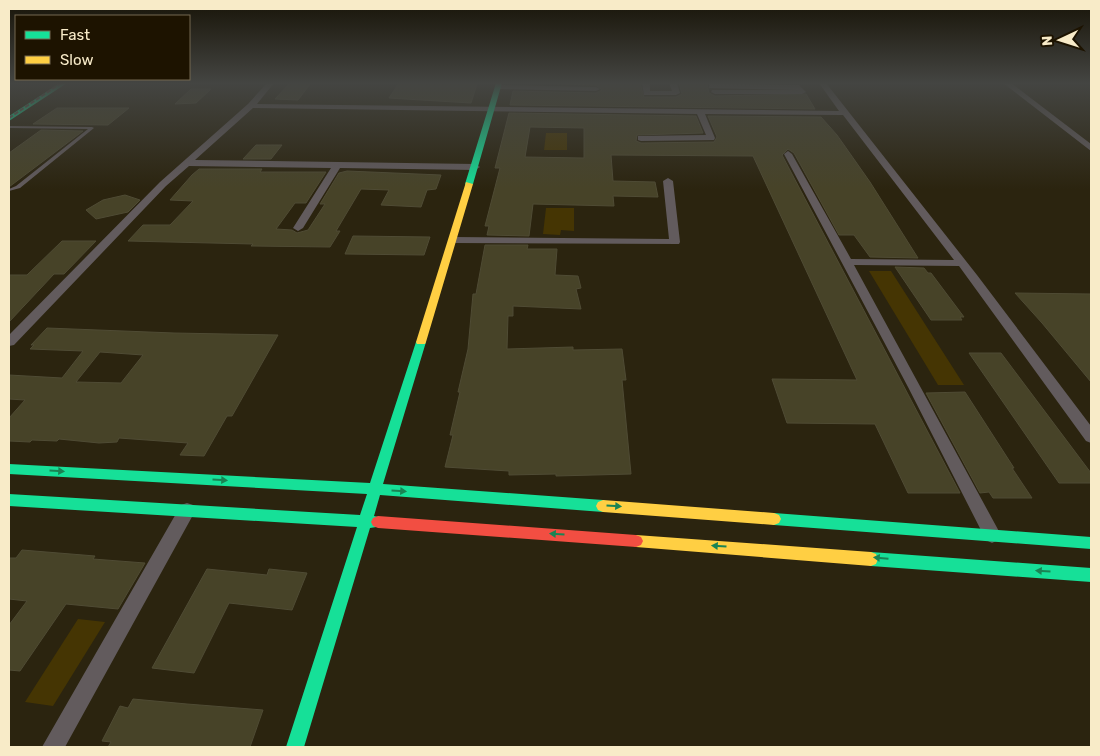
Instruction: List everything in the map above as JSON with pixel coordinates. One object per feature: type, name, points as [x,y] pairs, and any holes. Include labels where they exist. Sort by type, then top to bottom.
[{"type":"main road","points":[[295,747],[490,118]]},
{"type":"main road","points":[[9,469],[376,489],[1091,543]]},
{"type":"main road","points":[[9,500],[366,521],[1091,575]]},
{"type":"street","points":[[9,342],[163,184],[237,118]]},
{"type":"street","points":[[641,138],[711,138],[703,118]]},
{"type":"street","points":[[850,118],[962,263],[1091,437]]},
{"type":"street","points":[[1052,118],[1091,148]]},
{"type":"street","points":[[788,154],[915,387],[992,535]]},
{"type":"street","points":[[186,163],[475,167]]},
{"type":"street","points":[[298,228],[337,165]]},
{"type":"street","points":[[453,240],[676,242],[668,181]]},
{"type":"street","points":[[846,262],[962,263]]},
{"type":"street","points":[[53,747],[187,510]]},
{"type":"lane","points":[[9,127],[92,128],[18,187],[9,190]]},
{"type":"shaded area","points":[[546,133],[567,133],[567,150],[544,150]]},
{"type":"shaded area","points":[[546,208],[574,208],[574,231],[561,230],[560,235],[543,234]]},
{"type":"shaded area","points":[[869,271],[891,271],[964,385],[938,385]]},
{"type":"shaded area","points":[[78,619],[105,622],[53,706],[25,702]]},
{"type":"building","points":[[42,118],[116,118],[108,125],[33,124]]},
{"type":"building","points":[[508,118],[697,118],[703,133],[637,135],[636,141],[641,143],[714,142],[717,137],[709,118],[822,118],[837,135],[870,182],[918,258],[870,257],[854,235],[839,235],[794,153],[788,149],[782,155],[960,493],[908,493],[875,424],[787,423],[772,379],[857,380],[753,156],[611,155],[613,181],[655,182],[658,197],[613,196],[614,206],[533,204],[529,236],[487,235],[489,226],[485,226],[500,168],[495,168]],"holes":[[[530,127],[584,128],[584,158],[525,157]]]},
{"type":"building","points":[[41,130],[83,131],[9,187],[9,153]]},
{"type":"building","points":[[256,145],[282,145],[271,159],[243,159]]},
{"type":"building","points":[[199,169],[262,169],[260,172],[326,172],[306,203],[295,203],[276,229],[292,230],[297,233],[308,230],[325,204],[320,204],[339,173],[347,171],[441,175],[436,189],[427,190],[421,207],[381,205],[389,190],[361,189],[336,231],[340,231],[330,247],[128,241],[143,225],[170,225],[193,201],[170,200]]},
{"type":"building","points":[[125,195],[140,200],[128,212],[96,219],[86,210],[103,200]]},
{"type":"building","points":[[353,236],[430,237],[424,255],[345,254]]},
{"type":"building","points":[[62,241],[96,241],[64,274],[54,274],[9,322],[9,275],[27,275]]},
{"type":"building","points":[[485,245],[528,245],[527,249],[557,249],[555,275],[578,276],[581,288],[576,289],[581,309],[513,306],[513,316],[508,316],[507,349],[573,347],[573,350],[622,349],[626,380],[622,380],[631,474],[509,475],[509,471],[445,467],[453,435],[450,435],[468,349],[473,294],[476,294]]},
{"type":"building","points":[[895,267],[924,268],[928,273],[931,273],[964,317],[960,317],[962,320],[931,320]]},
{"type":"building","points":[[1015,293],[1091,294],[1091,382],[1042,323]]},
{"type":"building","points":[[47,328],[278,335],[232,416],[227,416],[204,456],[180,455],[188,443],[119,438],[117,442],[99,443],[59,439],[57,441],[9,441],[9,418],[25,400],[9,399],[9,375],[62,378],[83,351],[30,349],[34,345],[31,345]],"holes":[[[100,352],[143,355],[121,383],[76,382]]]},
{"type":"building","points":[[969,353],[1001,353],[1091,473],[1091,483],[1059,483]]},
{"type":"building","points":[[965,392],[1032,498],[993,498],[989,492],[980,493],[926,393]]},
{"type":"building","points":[[22,550],[95,556],[93,559],[145,563],[118,609],[66,604],[20,671],[9,670],[9,625],[27,601],[9,599],[9,558],[16,558]]},
{"type":"building","points":[[207,569],[267,575],[269,569],[307,573],[292,610],[229,603],[194,673],[152,668]]},
{"type":"building","points":[[133,699],[263,710],[250,747],[108,747],[111,742],[102,741],[120,706],[128,708]]},
{"type":"traffic: fast","points":[[469,184],[489,118]]},
{"type":"traffic: fast","points":[[295,747],[421,342]]},
{"type":"traffic: fast","points":[[9,469],[376,489],[603,506]]},
{"type":"traffic: fast","points":[[9,500],[378,522]]},
{"type":"traffic: fast","points":[[774,519],[1091,543]]},
{"type":"traffic: fast","points":[[871,559],[1091,575]]},
{"type":"traffic: slow","points":[[421,342],[469,184]]},
{"type":"traffic: slow","points":[[603,506],[774,519]]},
{"type":"traffic: slow","points":[[636,541],[871,559]]},
{"type":"traffic: jam","points":[[378,522],[636,541]]}]
